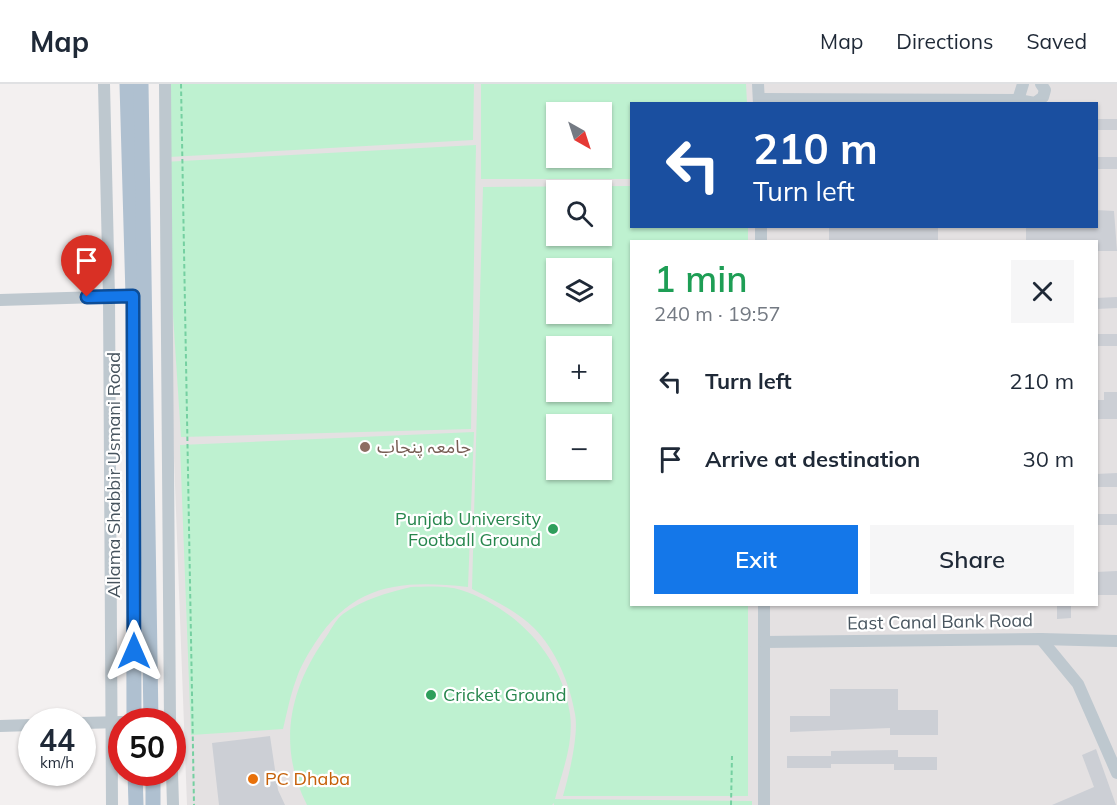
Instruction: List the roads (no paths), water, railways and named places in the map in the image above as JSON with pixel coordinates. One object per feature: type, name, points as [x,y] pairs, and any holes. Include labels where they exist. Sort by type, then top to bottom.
[{"type":"main road","name":"Allama Shabbir Usmani Road","points":[[127,84],[133,296],[134,708]]},
{"type":"main road","name":"Allama Shabbir Usmani Road","points":[[141,84],[151,708]]},
{"type":"main road","points":[[135,786],[136,805]]},
{"type":"main road","points":[[153,786],[153,805]]},
{"type":"street","points":[[104,84],[117,708]]},
{"type":"street","points":[[165,84],[170,708]]},
{"type":"street","points":[[758,84],[759,101],[1018,100],[1031,102]]},
{"type":"street","points":[[1018,100],[1023,84]]},
{"type":"street","points":[[1039,102],[1044,94],[1041,84]]},
{"type":"street","points":[[0,300],[133,296]]},
{"type":"street","points":[[764,606],[764,805]]},
{"type":"street","points":[[1041,639],[1078,684],[1117,773]]},
{"type":"street","name":"East Canal Bank Road","points":[[764,642],[1041,639],[1117,641]]},
{"type":"street","points":[[0,726],[18,725]]},
{"type":"street","points":[[112,805],[113,786]]},
{"type":"street","points":[[172,786],[173,805]]},
{"type":"place","name":"جامعہ پنجاب","points":[[365,447]]},
{"type":"place","name":"Punjab University Football Ground","points":[[553,529]]},
{"type":"place","name":"Cricket Ground","points":[[431,695]]},
{"type":"place","name":"PC Dhaba","points":[[253,779]]}]
